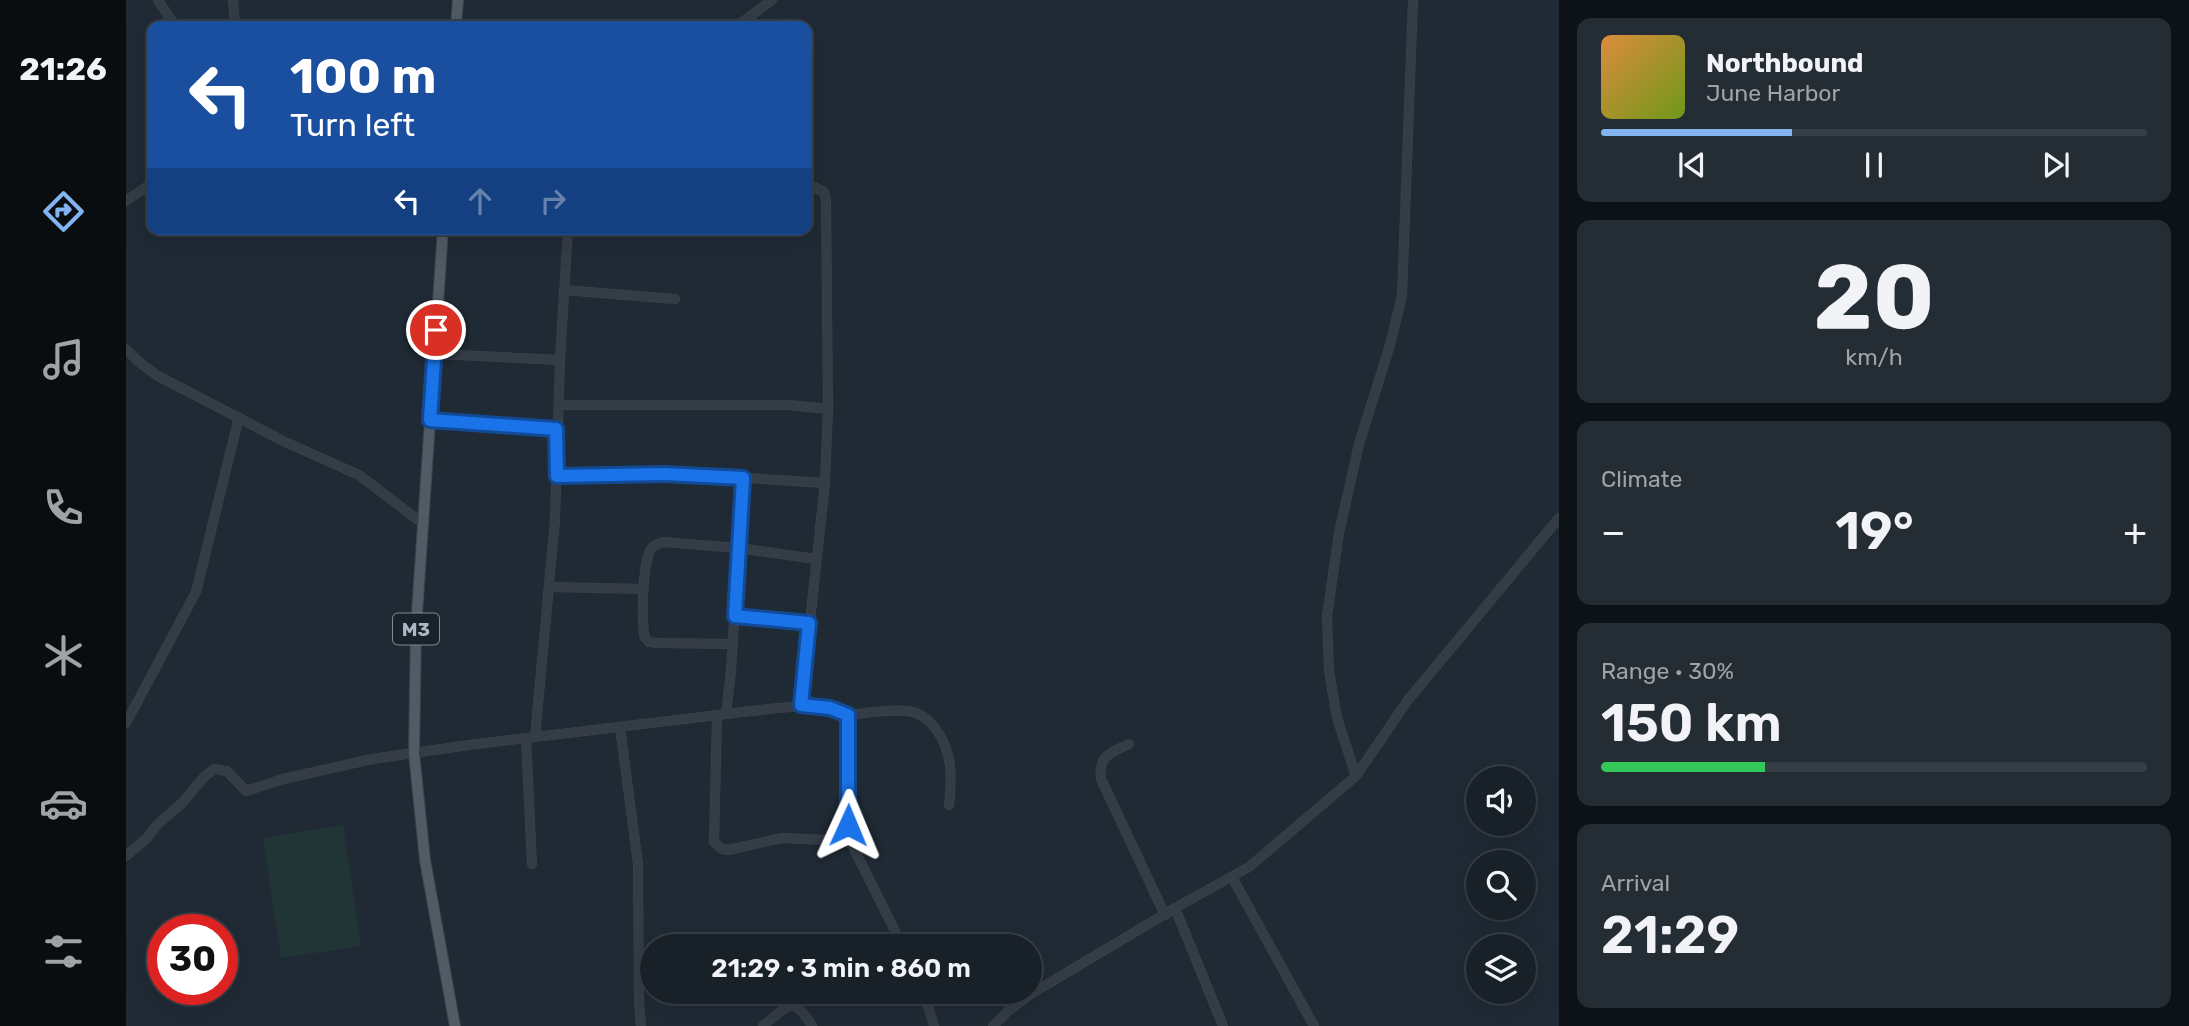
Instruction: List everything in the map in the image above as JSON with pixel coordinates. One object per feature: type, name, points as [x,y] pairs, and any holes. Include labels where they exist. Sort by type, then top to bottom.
[{"type":"main road","points":[[456,21],[458,0]]},
{"type":"main road","name":"M3","points":[[443,235],[422,523],[414,669],[414,753],[425,860],[455,1026]]},
{"type":"street","points":[[158,0],[172,21]]},
{"type":"street","points":[[233,0],[235,21]]},
{"type":"street","points":[[744,21],[772,0]]},
{"type":"street","points":[[1356,776],[1337,718],[1329,671],[1327,616],[1339,533],[1359,444],[1396,325],[1402,296],[1413,0]]},
{"type":"street","points":[[126,201],[147,187]]},
{"type":"street","points":[[801,705],[825,483],[828,409],[826,200],[824,192],[812,187]]},
{"type":"street","points":[[532,863],[530,738],[550,587],[557,476],[559,360],[568,235]]},
{"type":"street","points":[[564,290],[675,299]]},
{"type":"street","points":[[126,349],[138,362],[159,376],[283,441],[359,475],[422,523]]},
{"type":"street","points":[[435,354],[559,360]]},
{"type":"street","points":[[559,405],[789,405],[828,409]]},
{"type":"street","points":[[126,723],[196,592],[239,417]]},
{"type":"street","points":[[430,420],[556,429]]},
{"type":"street","points":[[557,476],[665,474],[825,483]]},
{"type":"street","points":[[743,478],[733,644],[722,715],[714,842],[728,850],[782,838],[850,841]]},
{"type":"street","points":[[993,1026],[1008,1010],[1031,995],[1175,908],[1249,867],[1356,776],[1408,700],[1559,518]]},
{"type":"street","points":[[733,644],[649,642],[644,636],[644,589],[650,551],[655,545],[663,542],[738,548],[816,559]]},
{"type":"street","points":[[550,587],[644,589]]},
{"type":"street","points":[[735,616],[809,623]]},
{"type":"street","points":[[126,856],[214,769],[227,771],[246,791],[283,779],[414,753],[801,705],[830,708],[848,715],[910,711],[921,715],[943,739],[950,755],[951,784],[948,805]]},
{"type":"street","points":[[848,715],[850,841],[896,934]]},
{"type":"street","points":[[620,727],[638,864],[641,1026]]},
{"type":"street","points":[[1129,744],[1104,757],[1100,767],[1101,779],[1165,915]]},
{"type":"street","points":[[1232,877],[1314,1026]]},
{"type":"street","points":[[1175,908],[1223,1026]]},
{"type":"street","points":[[928,1004],[934,1026]]},
{"type":"street","points":[[763,1026],[787,1006],[794,1005],[801,1009],[812,1026]]},
{"type":"shaded area","points":[[343,825],[361,946],[281,958],[263,838]]},
{"type":"route","points":[[436,330],[430,420],[556,429],[557,476],[665,474],[743,478],[735,616],[809,623],[801,705],[830,708],[848,715],[848,825]]}]
